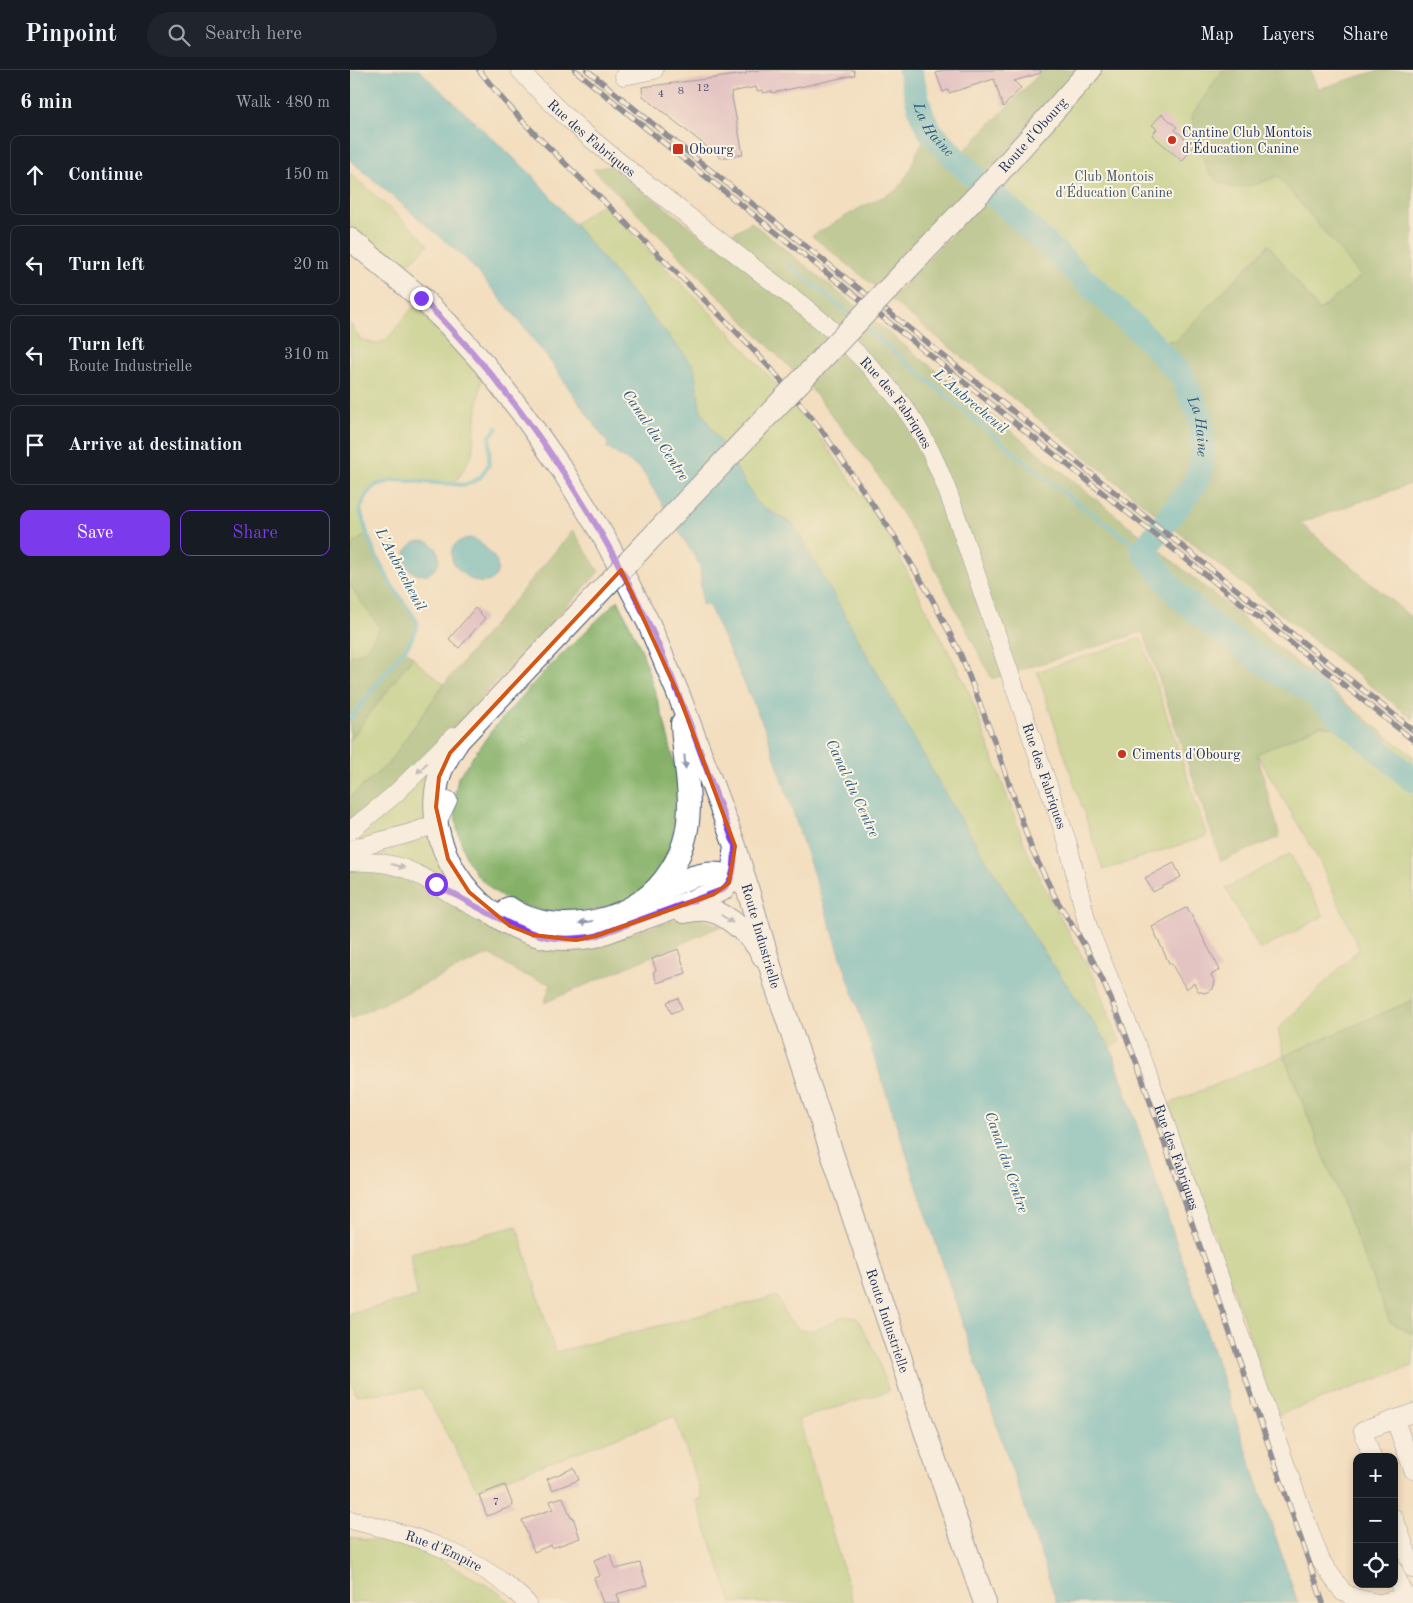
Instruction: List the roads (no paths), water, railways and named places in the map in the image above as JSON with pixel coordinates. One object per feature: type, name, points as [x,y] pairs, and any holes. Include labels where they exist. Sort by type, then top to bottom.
[{"type":"main road","name":"Route d'Obourg","points":[[495,702],[996,176],[1090,70]]},
{"type":"main road","name":"Route Industrielle","points":[[350,239],[421,298],[448,324],[484,364],[563,471],[605,539],[649,624],[680,698],[735,846],[740,883],[985,1603]]},
{"type":"main road","points":[[644,899],[658,886],[670,870],[678,856],[686,833],[689,795],[680,698]]},
{"type":"main road","points":[[495,702],[460,755],[453,775],[448,800],[455,844],[463,864],[482,886],[497,899],[515,911],[551,923],[568,924],[592,921],[625,911],[644,899],[692,876],[706,873],[723,874],[740,883]]},
{"type":"main road","points":[[495,702],[459,740],[443,765],[436,792],[436,807],[441,840],[448,859],[458,878],[482,906],[510,926],[533,935],[576,940],[686,912],[701,909],[713,911],[729,919],[759,948],[775,982]]},
{"type":"main road","points":[[596,936],[714,894],[729,884],[740,883]]},
{"type":"street","name":"Rue des Fabriques","points":[[520,70],[540,93],[590,139],[798,301],[868,363],[899,399],[922,433],[938,464],[954,509],[1068,844],[1088,927],[1144,1063],[1321,1561],[1345,1598],[1355,1598],[1373,1603],[1409,1597]]},
{"type":"street","points":[[624,76],[654,70]]},
{"type":"street","points":[[350,831],[394,795],[418,772],[464,726],[495,691],[520,675]]},
{"type":"street","points":[[350,850],[411,833],[432,825],[438,820],[448,800]]},
{"type":"street","points":[[350,862],[365,861],[402,867],[422,875],[477,908],[503,920]]},
{"type":"street","points":[[1371,1453],[1363,1431],[1413,1413]]},
{"type":"street","points":[[1395,1420],[1413,1470]]},
{"type":"street","name":"Rue d'Empire","points":[[350,1520],[391,1528],[438,1546],[489,1571],[527,1603]]},
{"type":"street","points":[[1398,1529],[1413,1569]]},
{"type":"street","points":[[1398,1578],[1409,1597]]},
{"type":"water","name":"Canal du Centre","points":[[350,70],[419,70],[532,175],[694,366],[700,409],[758,504],[794,525],[946,795],[1037,942],[1111,1048],[1298,1603],[1057,1603],[766,731],[709,606],[702,605],[700,566],[641,469],[607,448],[608,444],[547,357],[512,312],[466,259],[350,160]]},
{"type":"water","points":[[469,538],[480,542],[495,558],[498,566],[497,573],[493,579],[487,582],[471,579],[453,563],[451,555],[453,548],[461,540]]},
{"type":"water","points":[[422,541],[434,546],[439,558],[434,570],[422,575],[410,570],[405,558],[410,546]]},
{"type":"waterway","name":"La Haine","points":[[910,70],[921,113],[930,131],[956,159],[1150,341],[1182,376],[1200,415],[1203,448],[1201,468],[1195,484],[1143,551],[1176,593],[1215,628],[1281,674],[1309,689],[1413,780]]},
{"type":"waterway","name":"L'Aubrecheuil","points":[[788,264],[853,317]]},
{"type":"waterway","name":"L'Aubrecheuil","points":[[862,325],[1048,481],[1143,551]]},
{"type":"waterway","name":"L'Aubrecheuil","points":[[350,719],[410,642],[417,626],[416,620],[392,586],[367,534],[360,509],[367,494],[376,485],[394,480],[466,485],[480,478],[489,464],[490,436],[497,428]]},
{"type":"railway","points":[[479,70],[504,101],[534,133],[729,324],[772,370],[820,428],[897,540],[931,597],[960,653],[997,748],[1032,850],[1056,899],[1088,951],[1121,1022],[1323,1603]]},
{"type":"railway","points":[[575,70],[670,148],[1413,740]]},
{"type":"railway","points":[[587,70],[1413,730]]},
{"type":"place","name":"Cantine Club Montois d'Éducation Canine","points":[[1172,140]]},
{"type":"place","name":"Obourg","points":[[678,149]]},
{"type":"place","name":"Ciments d'Obourg","points":[[1122,754]]},
{"type":"park label","name":"Club Montois d'Éducation Canine","points":[[1114,184]]}]
